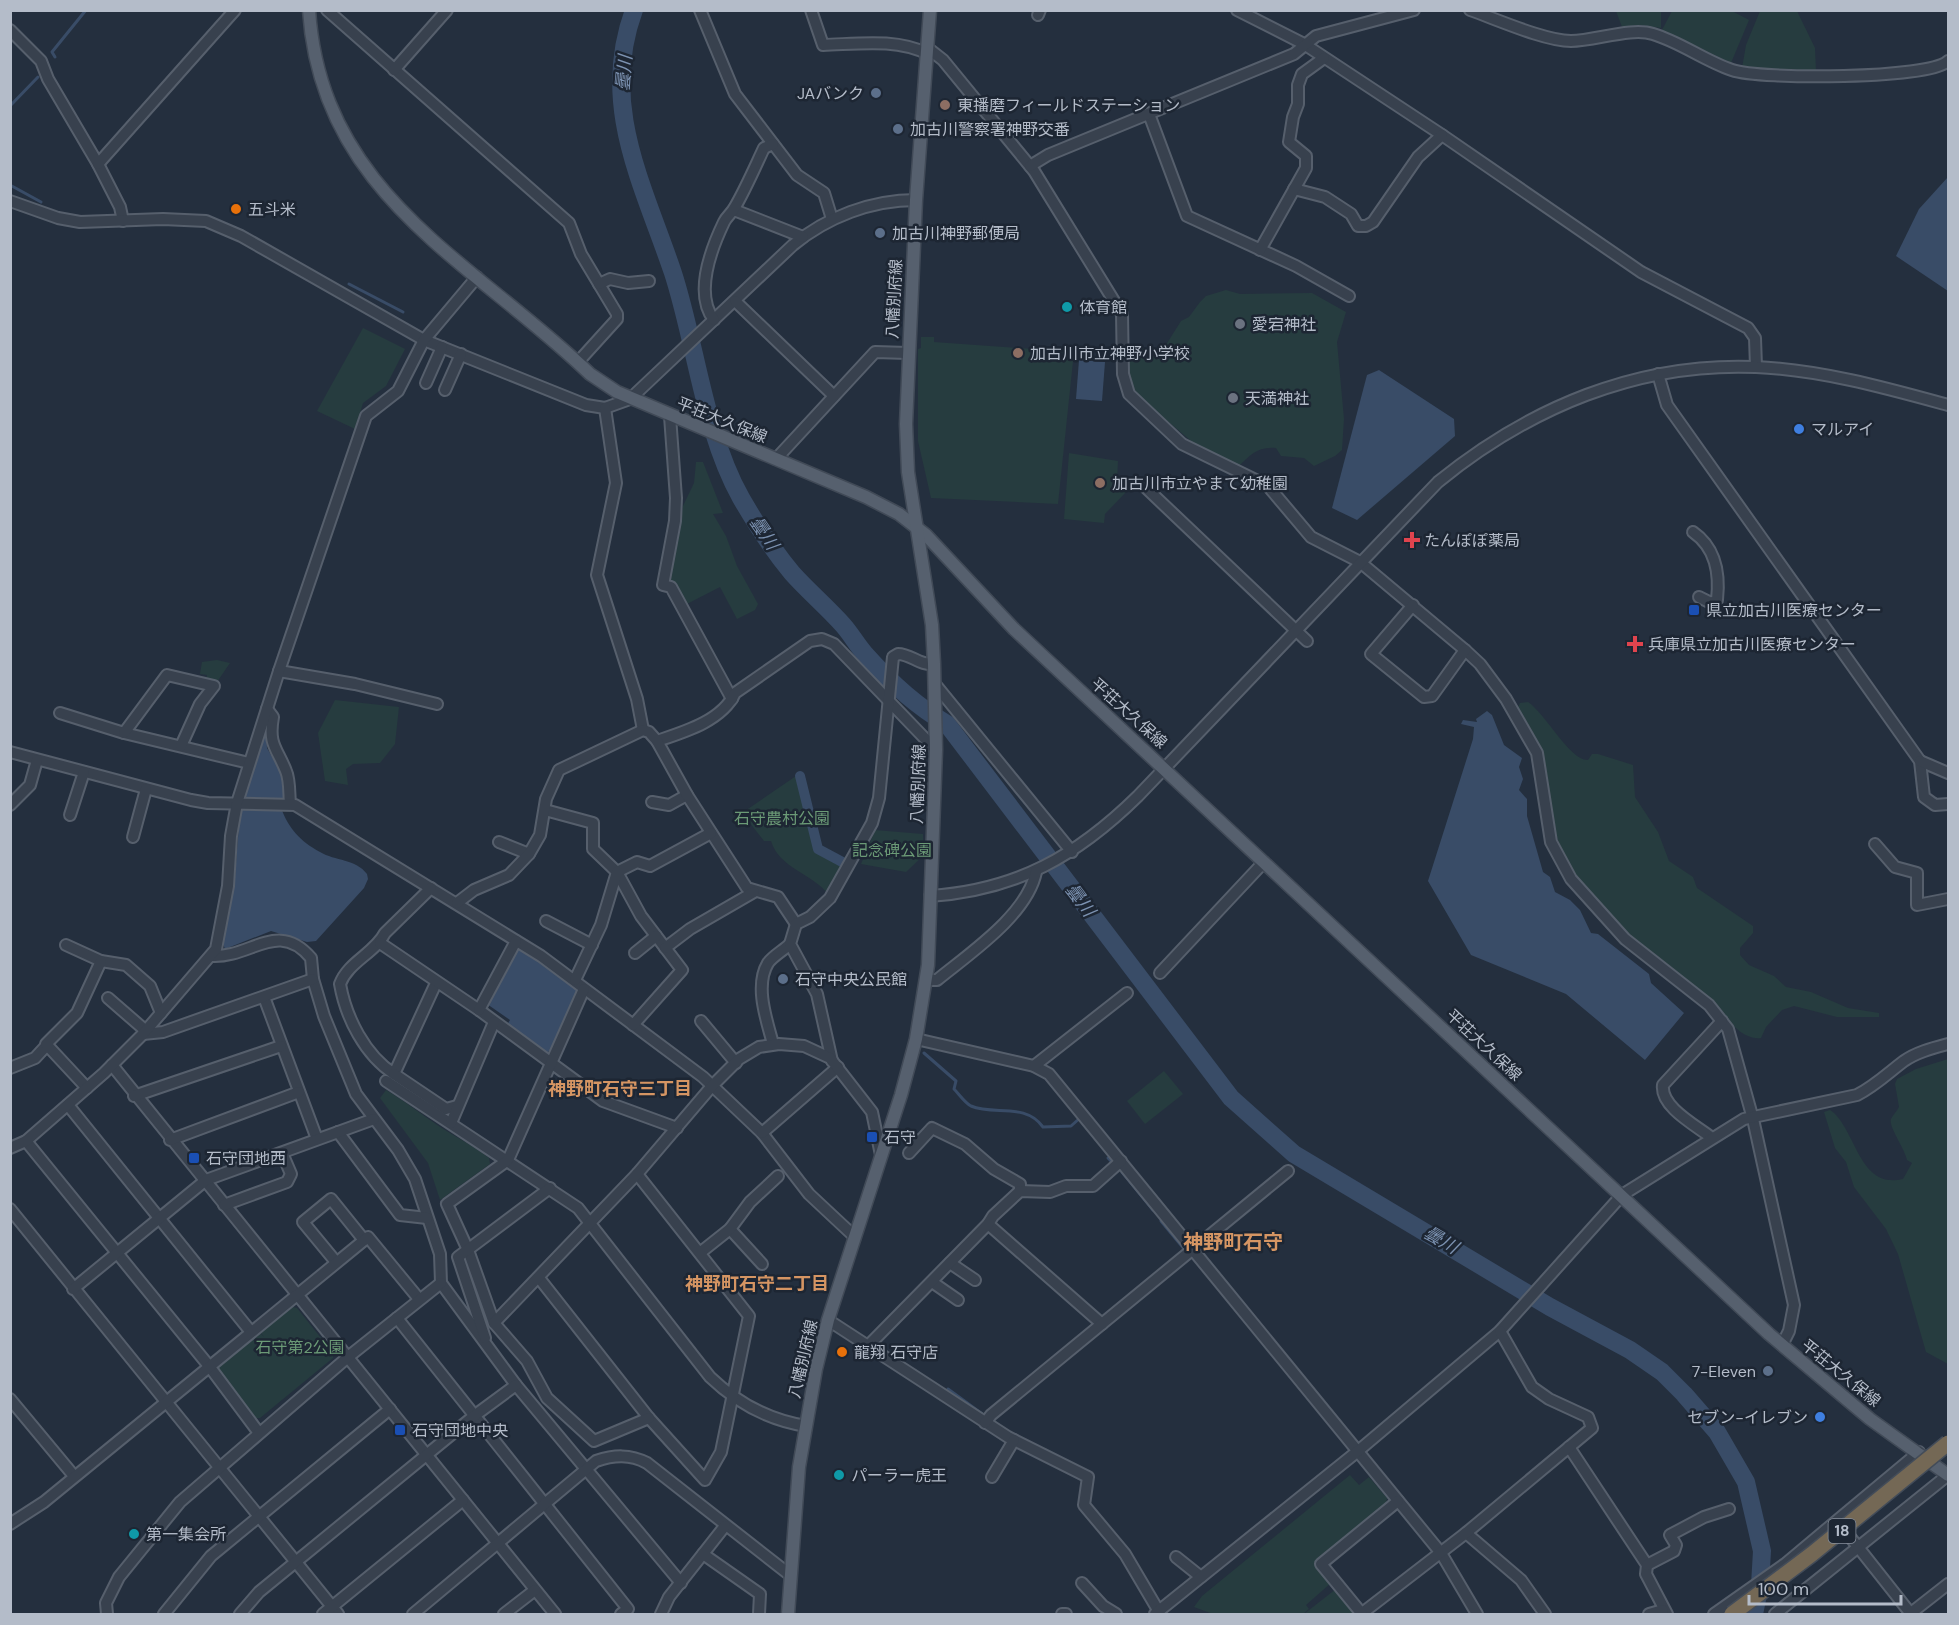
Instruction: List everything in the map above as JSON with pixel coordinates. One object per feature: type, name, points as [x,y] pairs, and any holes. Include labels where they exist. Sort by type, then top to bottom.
[{"type":"highway","name":"18","points":[[1732,1614],[1812,1554],[1948,1443]]},
{"type":"highway","name":"18","points":[[1749,1614],[1816,1564],[1948,1456]]},
{"type":"main road","name":"平荘大久保線","points":[[309,10],[312,47],[321,82],[350,148],[390,200],[598,379],[630,399],[866,496],[914,524],[1014,629],[1782,1345],[1870,1419],[1948,1475]]},
{"type":"main road","name":"八幡別府線","points":[[788,1614],[806,1426],[828,1320],[916,1039],[926,980],[936,750],[934,664],[932,625],[914,524],[906,424],[916,200],[930,10]]},
{"type":"street","points":[[98,164],[235,10]]},
{"type":"street","points":[[327,10],[569,224],[581,254],[616,309],[617,319],[578,362]]},
{"type":"street","points":[[394,70],[447,10]]},
{"type":"street","points":[[700,10],[735,93],[797,175],[824,193],[832,219]]},
{"type":"street","points":[[811,10],[819,26],[823,45],[912,46],[928,51],[943,60],[1030,166],[1122,314],[1123,374],[1129,394],[1182,444],[1268,486],[1311,537],[1360,562],[1466,650],[1506,699],[1537,753],[1551,842],[1571,879],[1625,939],[1709,1005],[1722,1021],[1734,1044],[1794,1305],[1789,1331],[1782,1345]]},
{"type":"street","points":[[1237,10],[1304,44],[1442,135],[1641,272],[1748,328],[1755,338],[1756,367]]},
{"type":"street","points":[[1030,166],[1048,155],[1294,54],[1316,36],[1414,10]]},
{"type":"street","points":[[1470,10],[1566,40],[1652,33],[1732,70],[1748,74],[1782,77],[1913,72],[1935,69],[1948,61]]},
{"type":"street","points":[[10,30],[42,61],[48,79],[98,164],[120,207],[123,221]]},
{"type":"street","points":[[1260,250],[1307,162],[1306,156],[1289,142],[1293,117],[1298,104],[1298,85],[1302,74],[1324,58]]},
{"type":"street","points":[[1149,114],[1187,216],[1296,266],[1332,293],[1349,296]]},
{"type":"street","points":[[1294,189],[1324,197],[1351,214],[1358,226],[1366,226],[1373,222],[1418,157],[1442,135]]},
{"type":"street","points":[[711,323],[704,295],[709,268],[725,220],[734,210],[764,148],[773,144]]},
{"type":"street","points":[[10,201],[58,218],[80,222],[192,219],[219,226],[424,340],[563,398],[605,408],[630,399],[803,237],[832,219],[890,202],[916,200]]},
{"type":"street","points":[[734,210],[803,237]]},
{"type":"street","points":[[10,1148],[26,1141],[112,1065],[145,1033],[212,956],[218,943],[228,886],[231,836],[237,803],[279,671],[366,416],[398,391],[424,340],[477,277]]},
{"type":"street","points":[[599,284],[610,279],[628,283],[649,281]]},
{"type":"street","points":[[735,301],[834,396]]},
{"type":"street","points":[[426,383],[442,347]]},
{"type":"street","points":[[776,459],[875,352],[908,353]]},
{"type":"street","points":[[445,390],[461,354]]},
{"type":"street","points":[[930,896],[976,890],[1036,872],[1072,852],[1111,823],[1438,482],[1495,439],[1534,417],[1575,398],[1658,374],[1704,368],[1756,367],[1808,372],[1948,405]]},
{"type":"street","points":[[1658,374],[1666,405],[1920,761],[1924,797],[1935,805],[1948,804]]},
{"type":"street","points":[[605,408],[616,483],[597,575],[637,699],[643,730]]},
{"type":"street","points":[[672,417],[675,521],[663,585],[671,587],[732,699]]},
{"type":"street","points":[[1144,486],[1307,641]]},
{"type":"street","points":[[1693,532],[1708,545],[1717,567],[1717,600],[1711,603],[1699,597]]},
{"type":"street","points":[[1413,605],[1371,654],[1424,697],[1432,696],[1466,650]]},
{"type":"street","points":[[657,741],[712,717],[728,706],[735,693],[810,641],[822,639],[834,644],[936,750]]},
{"type":"street","points":[[773,1044],[764,1008],[764,975],[769,962],[790,944],[796,924],[810,917],[830,898],[872,823],[879,798],[893,657],[904,654],[925,665],[934,664]]},
{"type":"street","points":[[279,671],[355,684],[437,704]]},
{"type":"street","points":[[124,733],[167,675],[214,686],[201,704],[181,746]]},
{"type":"street","points":[[934,683],[1072,852]]},
{"type":"street","points":[[267,709],[273,717],[271,738],[273,747],[286,771],[290,804]]},
{"type":"street","points":[[60,713],[81,713],[124,733],[249,763]]},
{"type":"street","points":[[457,903],[474,890],[510,874],[529,854],[540,835],[548,793],[559,770],[643,730],[649,732],[657,741],[687,795],[747,888],[754,892],[778,897],[796,924]]},
{"type":"street","points":[[10,752],[146,789],[208,803],[290,804],[457,903],[575,980],[712,1086],[762,1133],[809,1194],[855,1237]]},
{"type":"street","points":[[10,805],[30,785],[37,760]]},
{"type":"street","points":[[1920,761],[1948,773]]},
{"type":"street","points":[[70,815],[84,772]]},
{"type":"street","points":[[133,837],[146,789]]},
{"type":"street","points":[[652,802],[669,805],[687,795]]},
{"type":"street","points":[[545,810],[593,823],[593,849],[617,872],[641,916],[682,970],[633,1025]]},
{"type":"street","points":[[575,980],[601,925],[617,872],[637,862],[650,866],[711,833]]},
{"type":"street","points":[[499,842],[529,854]]},
{"type":"street","points":[[1875,844],[1895,867],[1917,873],[1917,905],[1948,898]]},
{"type":"street","points":[[1160,973],[1264,862]]},
{"type":"street","points":[[926,980],[937,981],[1000,928],[1033,887],[1036,872]]},
{"type":"street","points":[[431,888],[385,933],[380,943],[352,968],[340,984],[357,1033],[390,1077],[451,1123],[578,1209],[710,1377],[731,1398],[770,1416],[806,1426]]},
{"type":"street","points":[[665,948],[700,923],[754,892]]},
{"type":"street","points":[[546,921],[592,945]]},
{"type":"street","points":[[634,953],[656,936]]},
{"type":"street","points":[[212,956],[228,955],[277,938],[297,945],[312,958],[313,979],[324,1016],[356,1094],[398,1150],[416,1179],[440,1254],[441,1283],[516,1385],[681,1583]]},
{"type":"street","points":[[479,1010],[516,941]]},
{"type":"street","points":[[380,943],[479,1010],[603,1101],[677,1128]]},
{"type":"street","points":[[790,944],[817,994],[835,1064]]},
{"type":"street","points":[[66,945],[101,961],[126,965],[150,986],[161,1013]]},
{"type":"street","points":[[10,1068],[35,1058],[76,1012],[101,961]]},
{"type":"street","points":[[108,998],[145,1033],[163,1032],[313,979]]},
{"type":"street","points":[[390,1077],[436,982]]},
{"type":"street","points":[[584,989],[508,1160],[447,1204],[468,1250],[494,1323],[527,1361],[547,1398],[594,1441],[649,1418]]},
{"type":"street","points":[[1034,1066],[1127,993]]},
{"type":"street","points":[[264,996],[317,1139]]},
{"type":"street","points":[[701,1021],[736,1063]]},
{"type":"street","points":[[1712,1138],[1667,1101],[1662,1091],[1663,1085],[1722,1021]]},
{"type":"street","points":[[451,1123],[494,1022]]},
{"type":"street","points":[[916,1039],[1034,1066],[1049,1074],[1441,1553],[1477,1614]]},
{"type":"street","points":[[494,1323],[637,1174],[712,1086],[751,1051],[773,1044],[811,1048],[835,1064],[872,1112],[881,1155]]},
{"type":"street","points":[[828,1320],[867,1347],[933,1386],[985,1423],[1088,1477],[1084,1505],[1125,1554],[1156,1612],[1358,1451],[1500,1331],[1622,1196],[1744,1119],[1753,1119],[1857,1095],[1871,1088],[1906,1060],[1930,1048],[1948,1044]]},
{"type":"street","points":[[47,1046],[87,1088]]},
{"type":"street","points":[[134,1096],[281,1047]]},
{"type":"street","points":[[762,1133],[835,1064]]},
{"type":"street","points":[[112,1065],[134,1096],[206,1180],[555,1614]]},
{"type":"street","points":[[390,1077],[446,1109],[457,1106]]},
{"type":"street","points":[[170,1140],[299,1092]]},
{"type":"street","points":[[68,1105],[251,1332]]},
{"type":"street","points":[[73,1289],[206,1180],[374,1119]]},
{"type":"street","points":[[909,1153],[932,1128],[965,1144],[994,1169],[1020,1184],[1020,1191]]},
{"type":"street","points":[[338,1132],[400,1215],[427,1218]]},
{"type":"street","points":[[26,1141],[209,1366],[259,1433]]},
{"type":"street","points":[[224,1205],[287,1182],[291,1174],[282,1153]]},
{"type":"street","points":[[867,1347],[1020,1191],[1050,1192],[1066,1186],[1093,1186],[1121,1161]]},
{"type":"street","points":[[985,1423],[991,1415],[1288,1171]]},
{"type":"street","points":[[539,1278],[649,1418],[705,1480],[721,1452],[749,1316],[701,1252],[637,1174]]},
{"type":"street","points":[[701,1252],[730,1229],[750,1202],[778,1176]]},
{"type":"street","points":[[488,1347],[458,1257],[550,1188]]},
{"type":"street","points":[[336,1262],[303,1222],[331,1199],[364,1240]]},
{"type":"street","points":[[10,1209],[296,1561],[330,1612],[463,1500]]},
{"type":"street","points":[[988,1224],[1102,1324]]},
{"type":"street","points":[[730,1229],[762,1264]]},
{"type":"street","points":[[10,1524],[28,1514],[368,1237],[419,1299]]},
{"type":"street","points":[[950,1263],[975,1280]]},
{"type":"street","points":[[932,1282],[958,1300]]},
{"type":"street","points":[[107,1614],[106,1603],[119,1577],[180,1502],[348,1357],[441,1283]]},
{"type":"street","points":[[397,1318],[628,1609],[621,1614]]},
{"type":"street","points":[[1398,1501],[1321,1564],[1362,1614],[1466,1533],[1592,1428],[1588,1417],[1549,1399],[1532,1386],[1500,1331]]},
{"type":"street","points":[[240,1614],[259,1592],[296,1561],[474,1416],[516,1385]]},
{"type":"street","points":[[10,1399],[74,1476]]},
{"type":"street","points":[[164,1614],[211,1556],[390,1409]]},
{"type":"street","points":[[992,1477],[1014,1440]]},
{"type":"street","points":[[1569,1447],[1647,1565],[1646,1574],[1665,1612],[1649,1614]]},
{"type":"street","points":[[1714,1614],[1785,1564],[1919,1452]]},
{"type":"street","points":[[413,1614],[586,1469],[607,1457],[637,1458],[790,1575]]},
{"type":"street","points":[[1777,1613],[1860,1549],[1948,1475]]},
{"type":"street","points":[[1647,1565],[1674,1551],[1676,1545],[1670,1535],[1704,1517],[1730,1509]]},
{"type":"street","points":[[1837,1521],[1911,1614],[1948,1584]]},
{"type":"street","points":[[662,1614],[669,1597],[725,1526]]},
{"type":"street","points":[[1466,1533],[1521,1580],[1545,1614]]},
{"type":"street","points":[[703,1554],[760,1594],[759,1614]]},
{"type":"street","points":[[1176,1557],[1201,1577]]},
{"type":"street","points":[[1082,1583],[1103,1606],[1116,1614]]},
{"type":"street","points":[[504,1614],[535,1590]]},
{"type":"green space","points":[[1616,11],[1661,11],[1661,28],[1640,25],[1622,27]]},
{"type":"green space","points":[[1672,11],[1732,11],[1749,20],[1731,63],[1662,30]]},
{"type":"green space","points":[[1760,11],[1797,11],[1815,48],[1816,71],[1742,68],[1746,45]]},
{"type":"green space","points":[[1226,290],[1240,294],[1312,293],[1346,312],[1337,342],[1344,419],[1342,450],[1335,456],[1314,466],[1304,458],[1281,456],[1276,448],[1264,448],[1255,452],[1238,467],[1196,445],[1128,388],[1125,344],[1153,350],[1164,348],[1181,321],[1189,317],[1206,296]]},
{"type":"green space","points":[[363,328],[405,349],[386,386],[363,403],[355,429],[317,411]]},
{"type":"green space","points":[[921,337],[934,337],[934,342],[1074,352],[1058,504],[931,498],[918,441],[918,349],[921,348]]},
{"type":"green space","points":[[1069,453],[1118,461],[1117,481],[1126,492],[1105,514],[1104,523],[1064,519]]},
{"type":"green space","points":[[696,462],[703,462],[723,513],[713,514],[758,604],[755,610],[737,619],[720,587],[685,605],[670,581],[683,506],[694,483]]},
{"type":"green space","points":[[217,660],[230,663],[217,682],[206,679],[207,675],[200,674],[202,662]]},
{"type":"green space","points":[[335,700],[399,707],[395,744],[380,763],[353,764],[346,769],[348,785],[325,781],[318,733]]},
{"type":"green space","points":[[1528,702],[1566,745],[1581,758],[1588,760],[1592,754],[1598,754],[1633,765],[1635,797],[1658,832],[1669,861],[1693,877],[1697,888],[1753,926],[1753,933],[1740,948],[1740,955],[1749,965],[1774,976],[1786,987],[1811,992],[1848,1008],[1879,1013],[1879,1017],[1837,1017],[1794,1006],[1782,1010],[1766,1027],[1761,1038],[1753,1038],[1737,1029],[1706,995],[1620,926],[1582,886],[1568,863],[1557,837],[1543,757],[1518,707],[1520,703]]},
{"type":"green space","name":"石守農村公園","points":[[796,776],[816,849],[846,866],[829,895],[781,858],[771,841],[764,841],[742,813]]},
{"type":"green space","name":"記念碑公園","points":[[875,830],[923,834],[924,855],[906,872],[861,864]]},
{"type":"green space","points":[[1948,1059],[1948,1364],[1926,1352],[1898,1254],[1886,1229],[1854,1187],[1846,1162],[1835,1148],[1824,1112],[1830,1110],[1839,1118],[1859,1155],[1876,1175],[1888,1180],[1903,1179],[1912,1163],[1907,1160],[1891,1122],[1899,1107],[1895,1084],[1897,1079],[1916,1069]]},
{"type":"green space","points":[[1164,1071],[1183,1094],[1145,1124],[1127,1101]]},
{"type":"green space","points":[[386,1090],[482,1153],[489,1158],[490,1164],[440,1200],[428,1163],[380,1098]]},
{"type":"green space","name":"石守第2公園","points":[[289,1306],[297,1308],[333,1353],[333,1358],[260,1418],[254,1418],[217,1369],[217,1365],[258,1331],[264,1337],[259,1330]]},
{"type":"green space","points":[[1350,1475],[1359,1485],[1369,1477],[1387,1498],[1386,1504],[1314,1563],[1331,1583],[1306,1605],[1309,1609],[1303,1614],[1213,1614],[1194,1607],[1202,1596]]},
{"type":"green space","points":[[1336,1589],[1354,1610],[1354,1614],[1304,1614]]},
{"type":"water","points":[[1948,177],[1948,291],[1896,256],[1919,209]]},
{"type":"water","points":[[1079,360],[1105,362],[1102,401],[1076,399]]},
{"type":"water","points":[[1379,370],[1454,419],[1455,436],[1357,520],[1332,508],[1367,375]]},
{"type":"water","points":[[1487,711],[1492,715],[1504,745],[1522,758],[1519,767],[1523,779],[1519,790],[1527,799],[1527,816],[1543,872],[1550,877],[1555,892],[1570,900],[1580,910],[1591,933],[1598,934],[1649,974],[1651,983],[1684,1013],[1645,1060],[1566,994],[1471,955],[1428,881],[1473,739],[1474,727],[1461,724],[1463,720],[1477,722],[1476,719]]},
{"type":"water","points":[[266,727],[267,748],[283,776],[284,798],[248,799],[244,794]]},
{"type":"water","points":[[244,808],[281,808],[296,834],[313,848],[351,863],[367,874],[368,879],[364,888],[316,941],[307,942],[271,931],[225,949],[222,941],[235,876],[240,812]]},
{"type":"water","points":[[521,948],[576,984],[577,990],[551,1050],[546,1053],[507,1025],[510,1020],[487,1004],[516,949]]},
{"type":"waterway","points":[[55,57],[52,52],[86,10]]},
{"type":"waterway","name":"曇川","points":[[634,10],[624,45],[621,79],[623,111],[629,144],[681,300],[718,445],[741,498],[771,546],[792,573],[843,625],[862,651],[884,674],[914,701],[947,724],[1231,1098],[1294,1154],[1550,1307],[1630,1350],[1662,1372],[1684,1394],[1717,1432],[1746,1482],[1762,1551],[1760,1585],[1754,1614]]},
{"type":"waterway","points":[[10,106],[38,77]]},
{"type":"waterway","points":[[10,185],[41,202]]},
{"type":"waterway","points":[[349,284],[403,312]]},
{"type":"waterway","points":[[800,776],[818,849],[846,864]]},
{"type":"waterway","points":[[924,1053],[956,1081],[954,1089],[971,1106],[980,1109],[1018,1112],[1036,1119],[1043,1127],[1071,1126],[1080,1118]]},
{"type":"waterway","points":[[1108,1158],[1114,1164]]},
{"type":"waterway","points":[[1122,1172],[1153,1210]]},
{"type":"waterway","points":[[1161,1221],[1185,1250],[1184,1252]]},
{"type":"waterway","points":[[948,1389],[985,1416]]},
{"type":"place","name":"JAバンク","points":[[876,93]]},
{"type":"place","name":"東播磨フィールドステーション","points":[[945,105]]},
{"type":"place","name":"加古川警察署神野交番","points":[[898,129]]},
{"type":"place","name":"五斗米","points":[[236,209]]},
{"type":"place","name":"加古川神野郵便局","points":[[880,233]]},
{"type":"place","name":"体育館","points":[[1067,307]]},
{"type":"place","name":"愛宕神社","points":[[1240,324]]},
{"type":"place","name":"加古川市立神野小学校","points":[[1018,353]]},
{"type":"place","name":"天満神社","points":[[1233,398]]},
{"type":"place","name":"マルアイ","points":[[1799,429]]},
{"type":"place","name":"加古川市立やまて幼稚園","points":[[1100,483]]},
{"type":"place","name":"たんぽぽ薬局","points":[[1412,540]]},
{"type":"place","name":"県立加古川医療センター","points":[[1694,610]]},
{"type":"place","name":"兵庫県立加古川医療センター","points":[[1635,644]]},
{"type":"place","name":"石守中央公民館","points":[[783,979]]},
{"type":"place","name":"石守","points":[[872,1137]]},
{"type":"place","name":"石守団地西","points":[[194,1158]]},
{"type":"place","name":"龍翔 石守店","points":[[842,1352]]},
{"type":"place","name":"7-Eleven","points":[[1768,1371]]},
{"type":"place","name":"セブン-イレブン","points":[[1820,1417]]},
{"type":"place","name":"石守団地中央","points":[[400,1430]]},
{"type":"place","name":"パーラー虎王","points":[[839,1475]]},
{"type":"place","name":"第一集会所","points":[[134,1534]]},
{"type":"district","name":"神野町石守三丁目","points":[[620,1089]]},
{"type":"district","name":"神野町石守","points":[[1233,1242]]},
{"type":"district","name":"神野町石守二丁目","points":[[757,1284]]}]
